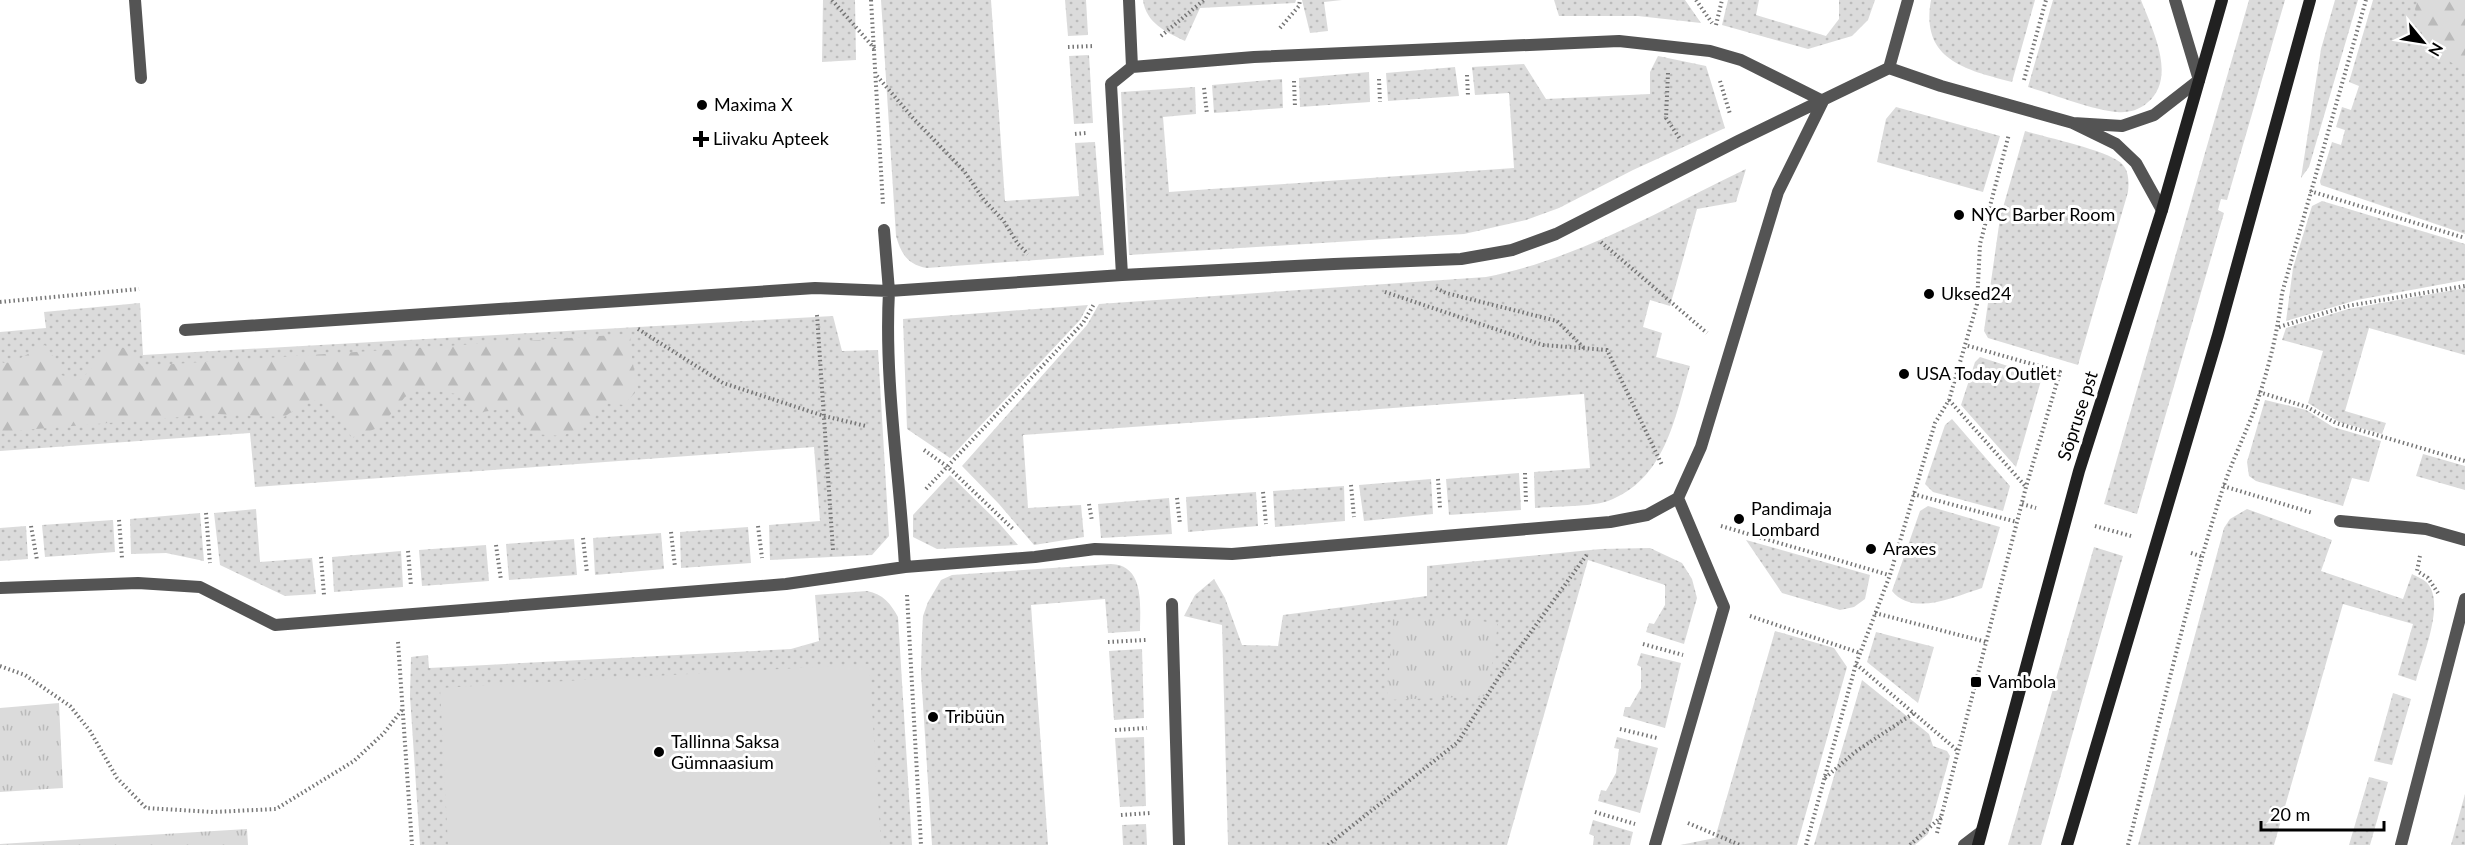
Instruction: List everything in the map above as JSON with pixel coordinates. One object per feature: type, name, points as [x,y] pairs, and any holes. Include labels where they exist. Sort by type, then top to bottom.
[{"type":"main road","name":"Sõpruse pst","points":[[1978,845],[2079,471],[2162,210],[2222,0]]},
{"type":"main road","points":[[2067,845],[2218,335],[2310,0]]},
{"type":"street","points":[[135,0],[141,78]]},
{"type":"street","points":[[1129,0],[1132,67]]},
{"type":"street","points":[[1889,68],[1908,0]]},
{"type":"street","points":[[2073,123],[2122,126],[2154,115],[2199,80],[2175,0]]},
{"type":"street","points":[[1116,276],[1111,84],[1132,67],[1254,57],[1619,41],[1710,51],[1741,60],[1823,101]]},
{"type":"street","points":[[185,330],[815,288],[889,291],[1116,276],[1461,259],[1512,250],[1556,234],[1696,162],[1889,68],[1941,86],[2073,123],[2116,144],[2136,163],[2162,210]]},
{"type":"street","points":[[0,588],[124,583],[200,587],[275,625],[786,584],[905,567],[1035,557],[1095,549],[1232,554],[1610,522],[1647,514],[1678,498],[1701,447],[1778,192],[1823,101]]},
{"type":"street","points":[[884,230],[889,291],[888,314],[894,429],[905,567]]},
{"type":"street","points":[[1655,845],[1724,607],[1678,498]]},
{"type":"street","points":[[2340,521],[2426,529],[2465,540]]},
{"type":"street","points":[[2400,845],[2465,599]]},
{"type":"street","points":[[1172,604],[1179,845]]},
{"type":"street","points":[[1964,845],[1981,832]]},
{"type":"path","points":[[832,0],[875,49]]},
{"type":"path","points":[[871,0],[884,230]]},
{"type":"path","points":[[1165,32],[1204,0]]},
{"type":"path","points":[[1715,28],[1722,0]]},
{"type":"path","points":[[2022,85],[2046,0]]},
{"type":"path","points":[[2128,845],[2203,557],[2223,486],[2259,392],[2278,327],[2282,293],[2366,0]]},
{"type":"path","points":[[1068,47],[1094,46]]},
{"type":"path","points":[[1670,46],[1666,118],[1696,162]]},
{"type":"path","points":[[877,76],[913,118],[964,171],[984,200],[1004,220],[1018,244],[1054,280]]},
{"type":"path","points":[[1806,845],[1856,664],[1890,575],[1935,423],[1948,400],[1977,304],[1980,244],[2011,128]]},
{"type":"path","points":[[2310,191],[2465,238]]},
{"type":"path","points":[[1593,236],[1730,352]]},
{"type":"path","points":[[902,512],[948,467],[1083,323],[1116,276]]},
{"type":"path","points":[[1428,283],[1446,293],[1557,321],[1584,348]]},
{"type":"path","points":[[2278,327],[2347,306],[2465,286]]},
{"type":"path","points":[[815,288],[833,560]]},
{"type":"path","points":[[0,302],[139,289]]},
{"type":"path","points":[[1381,290],[1543,345],[1607,350],[1678,498],[1723,527],[1890,575]]},
{"type":"path","points":[[622,301],[636,328],[723,383],[824,416],[876,428],[894,429],[948,467],[1007,521],[1035,557]]},
{"type":"path","points":[[1937,836],[2026,487],[2060,372],[1965,345]]},
{"type":"path","points":[[2259,392],[2307,407],[2336,423],[2465,461]]},
{"type":"path","points":[[1948,400],[2026,487]]},
{"type":"path","points":[[2223,486],[2340,521]]},
{"type":"path","points":[[1913,494],[2017,522]]},
{"type":"path","points":[[2022,504],[2036,508]]},
{"type":"path","points":[[206,513],[213,593]]},
{"type":"path","points":[[119,519],[124,583]]},
{"type":"path","points":[[1328,845],[1458,742],[1502,672],[1610,522]]},
{"type":"path","points":[[31,525],[41,586]]},
{"type":"path","points":[[758,526],[763,565]]},
{"type":"path","points":[[2095,526],[2132,536]]},
{"type":"path","points":[[671,532],[675,572]]},
{"type":"path","points":[[583,538],[588,578]]},
{"type":"path","points":[[496,545],[501,584]]},
{"type":"path","points":[[408,551],[412,591]]},
{"type":"path","points":[[2191,553],[2203,557]]},
{"type":"path","points":[[321,557],[324,597]]},
{"type":"path","points":[[905,567],[921,845]]},
{"type":"path","points":[[1724,607],[1860,653]]},
{"type":"path","points":[[1875,613],[1986,642]]},
{"type":"path","points":[[396,616],[412,845]]},
{"type":"path","points":[[1108,642],[1173,638]]},
{"type":"path","points":[[1643,644],[1708,662]]},
{"type":"path","points":[[1856,664],[1958,751]]},
{"type":"path","points":[[0,666],[24,675],[70,706],[90,731],[117,778],[146,808],[213,812],[276,808],[354,761],[384,733],[402,710]]},
{"type":"path","points":[[1824,778],[1855,752],[1914,713]]},
{"type":"path","points":[[1620,729],[1683,746]]},
{"type":"path","points":[[1595,812],[1659,831]]},
{"type":"path","points":[[1664,813],[1740,845]]},
{"type":"path","points":[[1910,845],[1942,817]]},
{"type":"green space","points":[[823,0],[855,0],[856,60],[822,62]]},
{"type":"green space","points":[[881,0],[991,0],[1005,201],[1079,196],[1075,143],[1095,142],[1104,255],[927,268],[920,267],[906,258],[896,236]]},
{"type":"green space","points":[[1065,0],[1086,0],[1088,35],[1068,36]]},
{"type":"green space","points":[[1143,0],[1296,0],[1295,3],[1200,8],[1185,41],[1158,26],[1148,15]]},
{"type":"green space","points":[[1302,0],[1342,0],[1324,2],[1328,31],[1310,33]]},
{"type":"green space","points":[[1554,0],[1685,0],[1701,23],[1638,16],[1559,16]]},
{"type":"green space","points":[[1728,0],[1759,0],[1756,15],[1826,36],[1839,19],[1839,0],[1875,0],[1868,20],[1852,36],[1808,49],[1722,25]]},
{"type":"green space","points":[[1931,0],[2035,0],[2012,82],[1963,67],[1940,49],[1933,36],[1929,20]]},
{"type":"green space","points":[[2053,0],[2141,0],[2156,39],[2162,67],[2161,80],[2156,93],[2147,103],[2140,108],[2125,112],[2107,111],[2028,87]]},
{"type":"green space","points":[[2249,0],[2285,0],[2227,200],[2221,199],[2218,210],[2224,213],[2137,514],[2104,504]]},
{"type":"green space","points":[[2335,0],[2358,0],[2309,167],[2301,178],[2321,49]]},
{"type":"green space","points":[[2373,0],[2465,0],[2465,234],[2321,185],[2320,181],[2332,142],[2341,145],[2345,130],[2336,127],[2342,107],[2351,110],[2359,86],[2349,82]]},
{"type":"green space","points":[[2418,0],[2465,0],[2465,69],[2427,51],[2415,9]]},
{"type":"green space","points":[[1089,55],[1093,123],[1074,124],[1069,56]]},
{"type":"green space","points":[[1658,56],[1706,66],[1725,128],[1633,170],[1559,208],[1526,220],[1464,234],[1129,255],[1121,92],[1195,87],[1196,114],[1163,117],[1169,192],[1514,168],[1509,93],[1475,95],[1472,67],[1524,64],[1546,99],[1650,94],[1650,72]]},
{"type":"green space","points":[[1455,67],[1459,96],[1388,101],[1386,73]]},
{"type":"green space","points":[[1369,72],[1370,102],[1300,107],[1299,78]]},
{"type":"green space","points":[[1282,79],[1283,108],[1214,113],[1212,85]]},
{"type":"green space","points":[[1896,107],[2000,136],[1983,192],[1877,162],[1886,119]]},
{"type":"green space","points":[[2025,131],[2106,155],[2123,165],[2127,174],[2128,192],[2078,365],[1988,338],[1984,331],[2000,218]]},
{"type":"green space","points":[[1746,169],[1736,202],[1697,209],[1670,306],[1650,300],[1643,327],[1662,333],[1656,357],[1690,366],[1672,426],[1655,463],[1643,478],[1627,491],[1608,501],[1535,508],[1534,472],[1590,468],[1584,394],[1023,435],[1028,508],[1081,505],[1084,537],[1034,545],[962,466],[1087,325],[1099,304],[1486,277],[1520,269],[1586,246]]},
{"type":"green space","points":[[2322,201],[2465,244],[2465,280],[2357,300],[2286,321],[2293,268],[2312,206]]},
{"type":"green space","points":[[2465,288],[2465,355],[2369,328],[2345,411],[2386,423],[2382,434],[2339,422],[2308,403],[2323,351],[2282,340],[2286,328],[2348,309]]},
{"type":"green space","points":[[140,303],[143,355],[833,316],[842,351],[878,350],[889,536],[872,555],[770,560],[769,525],[820,521],[814,447],[255,487],[250,433],[0,451],[0,332],[46,328],[44,312]]},
{"type":"green space","points":[[1088,305],[1080,320],[950,458],[907,429],[903,319]]},
{"type":"green space","points":[[630,334],[638,389],[624,405],[604,403],[593,420],[563,436],[532,434],[516,407],[475,413],[456,394],[420,388],[405,397],[380,427],[352,438],[335,409],[311,399],[284,417],[217,414],[0,432],[0,361],[13,362],[45,345],[57,362],[61,375],[81,380],[106,346],[126,348],[142,366]]},
{"type":"green space","points":[[1980,357],[2042,377],[2016,467],[1961,405],[1975,362]]},
{"type":"green space","points":[[2265,400],[2306,410],[2333,427],[2381,441],[2369,482],[2352,478],[2343,506],[2256,481],[2249,476],[2247,462]]},
{"type":"green space","points":[[1952,419],[2010,486],[2003,511],[1933,492],[1925,484],[1945,425]]},
{"type":"green space","points":[[2423,454],[2465,466],[2465,490],[2416,476]]},
{"type":"green space","points":[[1519,473],[1521,510],[1449,515],[1446,479]]},
{"type":"green space","points":[[950,475],[1018,545],[937,549],[913,537],[913,515]]},
{"type":"green space","points":[[1431,479],[1433,514],[1364,521],[1359,485]]},
{"type":"green space","points":[[1344,486],[1345,521],[1275,527],[1273,491]]},
{"type":"green space","points":[[1256,492],[1258,526],[1188,532],[1186,497]]},
{"type":"green space","points":[[1169,498],[1172,534],[1101,538],[1098,504]]},
{"type":"green space","points":[[1928,506],[2000,527],[1982,588],[1935,602],[1911,603],[1901,599],[1892,591],[1920,511]]},
{"type":"green space","points":[[256,509],[260,562],[312,558],[316,594],[285,596],[220,565],[214,513]]},
{"type":"green space","points":[[2247,509],[2332,540],[2321,571],[2403,599],[2412,574],[2427,583],[2433,593],[2433,618],[2416,681],[2398,675],[2413,624],[2343,604],[2274,845],[2138,845],[2224,528],[2230,519]]},
{"type":"green space","points":[[200,513],[204,561],[166,553],[131,554],[130,519]]},
{"type":"green space","points":[[113,520],[115,552],[45,557],[42,525]]},
{"type":"green space","points":[[26,526],[28,559],[0,561],[0,528]]},
{"type":"green space","points":[[748,527],[751,563],[681,568],[680,532]]},
{"type":"green space","points":[[661,533],[664,569],[595,575],[593,538]]},
{"type":"green space","points":[[574,539],[577,575],[509,580],[506,544]]},
{"type":"green space","points":[[1746,540],[1870,575],[1865,599],[1854,607],[1840,610],[1782,593]]},
{"type":"green space","points":[[486,545],[489,581],[422,586],[419,550]]},
{"type":"green space","points":[[2094,547],[2123,556],[2041,845],[2008,845]]},
{"type":"green space","points":[[1650,548],[1682,563],[1692,579],[1697,598],[1684,644],[1646,632],[1649,623],[1654,624],[1665,605],[1665,585],[1588,560],[1507,845],[1228,845],[1222,625],[1184,616],[1195,595],[1214,579],[1225,598],[1242,645],[1278,646],[1283,615],[1427,596],[1427,566],[1601,549]]},
{"type":"green space","points":[[401,551],[403,587],[334,592],[332,557]]},
{"type":"green space","points":[[1111,564],[1122,566],[1130,571],[1135,579],[1140,599],[1140,631],[1108,633],[1105,599],[1031,605],[1048,845],[932,845],[921,673],[922,635],[923,616],[941,580],[952,575]]},
{"type":"green space","name":"Tallinna Saksa Gümnaasium","points":[[867,591],[878,594],[886,600],[898,617],[912,845],[420,845],[410,696],[411,657],[428,655],[429,668],[791,649],[819,641],[815,595]]},
{"type":"green space","points":[[1393,617],[1470,619],[1498,624],[1487,696],[1387,700]]},
{"type":"green space","points":[[1775,631],[1834,648],[1847,667],[1797,845],[1680,845],[1715,838]]},
{"type":"green space","points":[[1876,632],[1934,647],[1918,703],[1867,662]]},
{"type":"green space","points":[[1142,649],[1144,718],[1114,720],[1109,651]]},
{"type":"green space","points":[[1641,653],[1681,663],[1665,728],[1623,716],[1625,707],[1630,707],[1641,688],[1641,667],[1637,665]]},
{"type":"green space","name":"Tallinna Saksa Gümnaasium","points":[[869,664],[881,845],[448,845],[440,688]]},
{"type":"green space","points":[[1862,680],[1929,734],[1933,746],[1947,751],[1950,756],[1928,834],[1915,845],[1814,845]]},
{"type":"green space","points":[[2393,693],[2411,699],[2392,765],[2374,761]]},
{"type":"green space","points":[[59,703],[63,788],[0,792],[0,708]]},
{"type":"green space","points":[[1144,737],[1146,806],[1120,807],[1115,738]]},
{"type":"green space","points":[[1617,737],[1658,748],[1640,813],[1598,801],[1601,790],[1606,791],[1616,773],[1619,749],[1614,748]]},
{"type":"green space","points":[[2369,777],[2388,782],[2370,845],[2349,845]]},
{"type":"green space","points":[[2465,794],[2465,845],[2451,845]]},
{"type":"green space","points":[[1593,820],[1633,832],[1630,845],[1593,845],[1594,836],[1589,834]]},
{"type":"green space","points":[[1146,824],[1147,845],[1123,845],[1122,825]]},
{"type":"green space","points":[[247,829],[248,845],[0,845],[0,844]]},
{"type":"place","name":"Maxima X","points":[[702,105]]},
{"type":"place","name":"Liivaku Apteek","points":[[701,139]]},
{"type":"place","name":"NYC Barber Room","points":[[1959,215]]},
{"type":"place","name":"Uksed24","points":[[1929,294]]},
{"type":"place","name":"USA Today Outlet","points":[[1904,374]]},
{"type":"place","name":"Pandimaja Lombard","points":[[1739,519]]},
{"type":"place","name":"Araxes","points":[[1871,549]]},
{"type":"place","name":"Vambola","points":[[1976,682]]},
{"type":"place","name":"Tribüün","points":[[933,717]]},
{"type":"place","name":"Tallinna Saksa Gümnaasium","points":[[659,752]]}]
